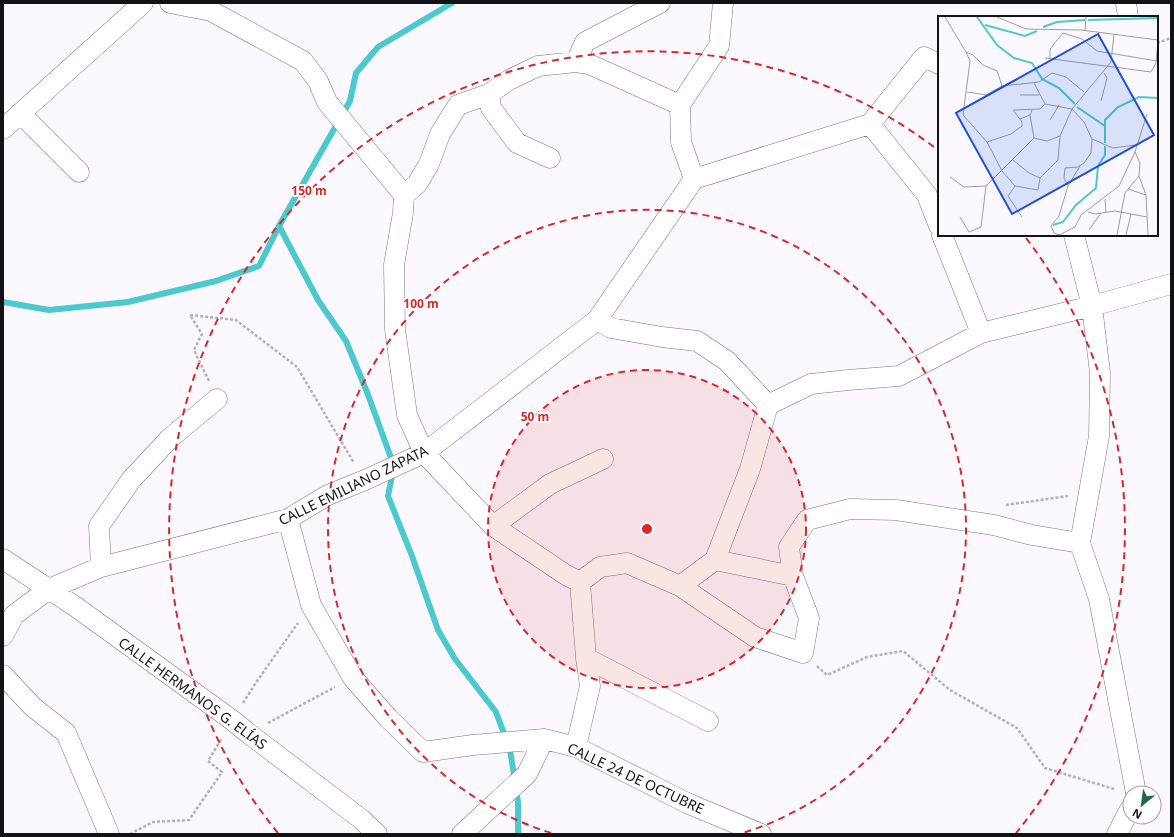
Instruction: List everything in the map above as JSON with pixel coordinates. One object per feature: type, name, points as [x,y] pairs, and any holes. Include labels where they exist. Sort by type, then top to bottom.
[{"type":"street","points":[[3,129],[143,3]]},
{"type":"street","points":[[170,3],[211,11],[303,61],[318,81],[327,102],[404,195],[403,213],[394,264],[395,330],[406,415],[424,453],[493,526],[566,575],[580,582]]},
{"type":"street","points":[[576,62],[585,42],[660,3]]},
{"type":"street","points":[[723,3],[719,46],[680,105],[680,142],[694,179],[870,124],[924,57],[938,64]]},
{"type":"street","points":[[1126,3],[1128,16]]},
{"type":"street","points":[[404,195],[417,184],[429,164],[440,134],[458,105],[489,94],[510,80],[538,66],[576,62],[590,64],[680,105]]},
{"type":"street","points":[[489,94],[491,108],[517,143],[550,158]]},
{"type":"street","points":[[20,113],[79,172]]},
{"type":"street","points":[[870,124],[927,196],[938,224]]},
{"type":"street","name":"CALLE EMILIANO ZAPATA","points":[[3,636],[14,615],[49,589],[101,567],[288,519],[328,495],[424,453],[597,320],[694,179]]},
{"type":"street","points":[[942,236],[981,333]]},
{"type":"street","points":[[1074,236],[1092,306],[1100,373],[1099,436],[1080,543],[1099,599],[1134,785]]},
{"type":"street","points":[[680,586],[715,560],[750,469],[768,405],[810,384],[898,376],[981,333],[1092,306],[1171,284]]},
{"type":"street","points":[[597,320],[611,328],[662,337],[697,341],[727,361],[768,405]]},
{"type":"street","points":[[101,567],[99,526],[131,480],[165,443],[217,399]]},
{"type":"street","points":[[493,526],[550,484],[603,459]]},
{"type":"street","points":[[580,582],[600,567],[627,563],[680,586],[755,637],[803,653],[809,618],[793,576],[789,547],[807,520],[850,509],[896,510],[994,525],[1080,543]]},
{"type":"street","name":"CALLE 24 DE OCTUBRE","points":[[288,519],[311,605],[353,678],[388,718],[423,752],[473,745],[544,739],[576,747],[687,804],[761,834]]},
{"type":"street","name":"CALLE HERMANOS G. ELÍAS","points":[[3,559],[76,607],[232,720],[362,819],[377,834]]},
{"type":"street","points":[[715,560],[793,576]]},
{"type":"street","points":[[576,747],[590,686],[586,658],[580,582]]},
{"type":"street","points":[[586,658],[708,721]]},
{"type":"street","points":[[3,675],[33,707],[66,733],[109,834]]},
{"type":"street","points":[[462,834],[527,774],[544,739]]},
{"type":"street","points":[[1117,834],[1122,824]]},
{"type":"path","points":[[1158,43],[1171,38]]},
{"type":"path","points":[[217,399],[194,350],[202,334],[190,315],[236,320],[297,367],[364,480]]},
{"type":"path","points":[[994,525],[1005,505],[1090,493]]},
{"type":"path","points":[[130,834],[153,822],[189,820],[222,772],[208,761],[257,681],[311,605]]},
{"type":"path","points":[[803,653],[827,675],[867,657],[903,651],[950,690],[1017,728],[1045,768],[1116,789]]},
{"type":"path","points":[[248,733],[353,678]]},
{"type":"waterway","points":[[3,302],[49,310],[128,302],[216,281],[259,266],[279,226],[350,101],[356,73],[378,47],[452,3]]},
{"type":"waterway","points":[[279,226],[318,300],[346,341],[367,392],[394,466],[388,496],[412,556],[438,630],[455,659],[496,712],[510,750],[515,781]]},
{"type":"waterway","points":[[516,790],[518,802],[518,834]]}]
